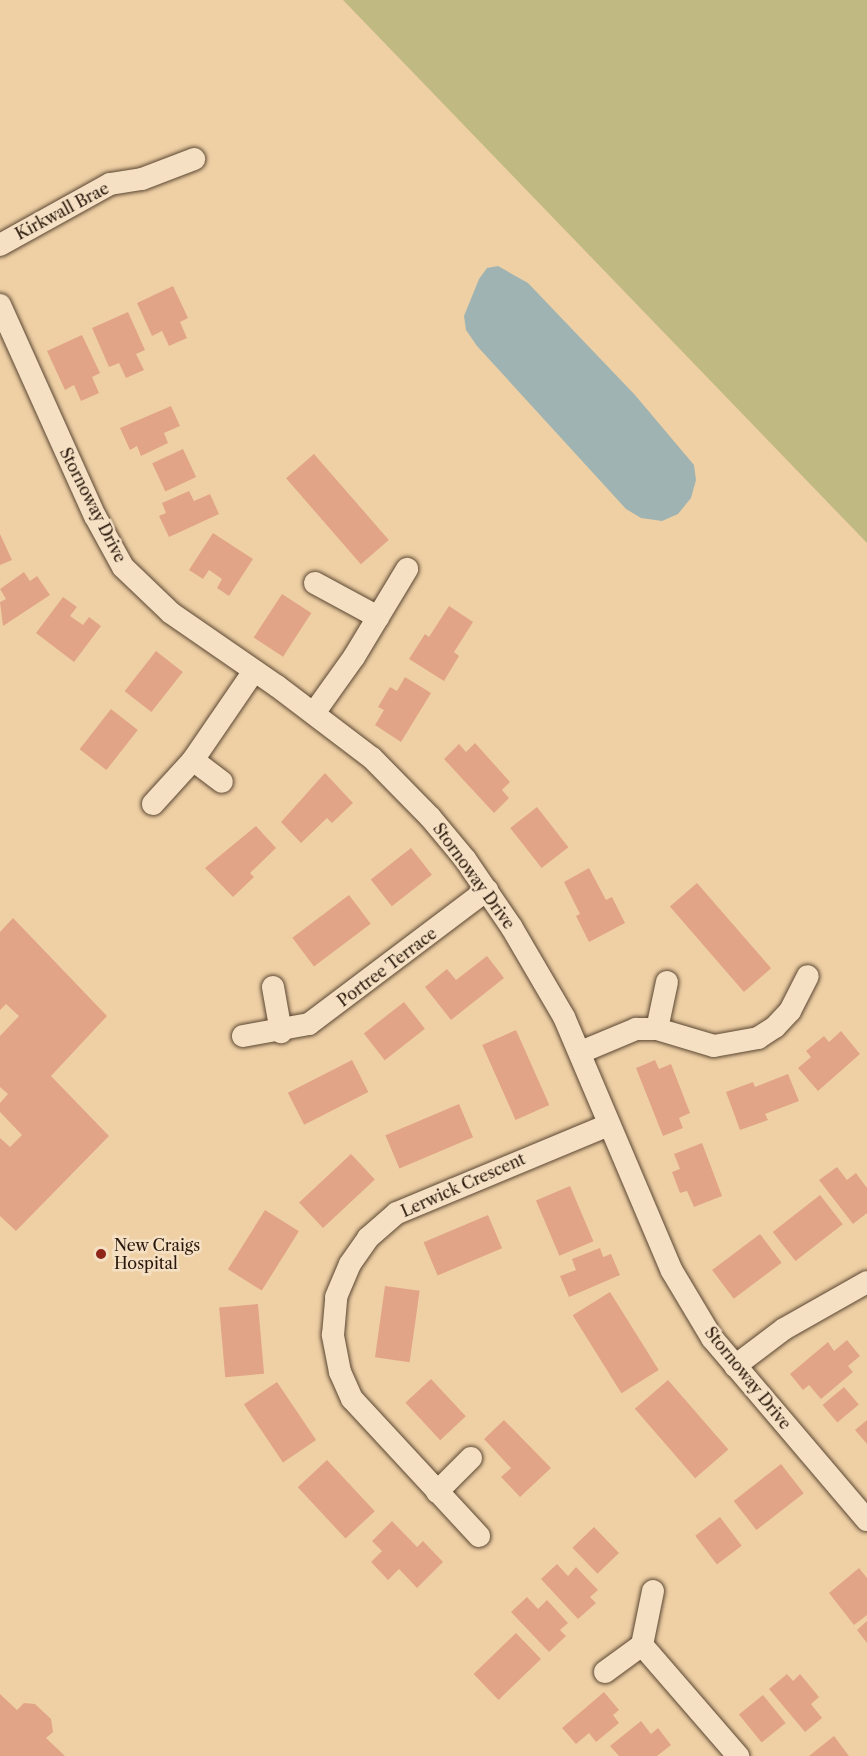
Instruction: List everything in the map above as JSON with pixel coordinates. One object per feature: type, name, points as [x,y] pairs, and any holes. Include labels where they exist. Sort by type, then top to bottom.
[{"type":"street","name":"Kirkwall Brae","points":[[0,245],[110,184],[142,179],[194,159]]},
{"type":"street","name":"Stornoway Drive","points":[[0,304],[95,516],[123,567],[171,613],[314,713],[372,758],[430,817],[487,890],[545,981],[581,1052],[608,1125],[672,1271],[712,1338],[867,1520]]},
{"type":"street","points":[[314,713],[407,569]]},
{"type":"street","points":[[315,583],[378,617]]},
{"type":"street","points":[[153,804],[193,760],[254,671]]},
{"type":"street","points":[[193,760],[222,782]]},
{"type":"street","name":"Portree Terrace","points":[[243,1036],[281,1032],[309,1024],[487,890]]},
{"type":"street","points":[[581,1052],[636,1029],[657,1029],[714,1046],[758,1038],[775,1027],[790,1011],[808,976]]},
{"type":"street","points":[[657,1029],[667,982]]},
{"type":"street","points":[[273,987],[281,1032]]},
{"type":"street","name":"Lerwick Crescent","points":[[479,1536],[352,1399],[340,1372],[333,1335],[336,1297],[350,1264],[368,1238],[397,1214],[608,1125]]},
{"type":"street","points":[[735,1366],[784,1329],[867,1282]]},
{"type":"street","points":[[437,1492],[471,1458]]},
{"type":"street","points":[[605,1672],[642,1645],[653,1591]]},
{"type":"street","points":[[642,1645],[738,1756]]},
{"type":"shaded area","points":[[343,0],[867,0],[867,543]]},
{"type":"shaded area","points":[[498,266],[528,283],[635,395],[694,465],[696,480],[691,498],[678,514],[662,521],[641,518],[626,509],[477,346],[466,330],[464,316],[479,279],[487,268]]},
{"type":"building","points":[[173,286],[188,318],[180,322],[187,338],[169,346],[162,331],[152,336],[137,303]]},
{"type":"building","points":[[128,312],[145,350],[136,354],[144,370],[126,378],[119,363],[109,367],[92,328]]},
{"type":"building","points":[[82,335],[100,373],[92,377],[99,393],[81,401],[74,385],[65,390],[47,351]]},
{"type":"building","points":[[171,406],[180,426],[164,433],[168,443],[141,456],[137,446],[130,450],[120,428]]},
{"type":"building","points":[[183,449],[196,477],[165,491],[152,463]]},
{"type":"building","points":[[314,454],[389,540],[361,564],[286,478]]},
{"type":"building","points":[[189,491],[194,501],[210,494],[219,514],[169,537],[159,516],[166,513],[162,503]]},
{"type":"building","points":[[213,533],[253,559],[229,596],[217,588],[222,579],[209,570],[203,579],[189,570]]},
{"type":"building","points":[[0,534],[12,560],[0,565]]},
{"type":"building","points":[[24,572],[30,581],[37,576],[50,595],[3,626],[0,602],[6,599],[0,589]]},
{"type":"building","points":[[282,594],[311,613],[283,657],[254,638]]},
{"type":"building","points":[[63,597],[77,607],[70,616],[83,625],[89,617],[101,626],[74,662],[36,633]]},
{"type":"building","points":[[449,606],[473,622],[454,652],[459,656],[444,681],[409,659],[425,634],[429,637]]},
{"type":"building","points":[[156,651],[183,672],[151,712],[125,691]]},
{"type":"building","points":[[405,677],[431,693],[401,742],[375,725],[384,710],[378,707],[390,687],[397,691]]},
{"type":"building","points":[[111,709],[138,730],[106,770],[80,749]]},
{"type":"building","points":[[475,743],[510,782],[502,790],[509,798],[494,813],[444,759],[459,744],[466,752]]},
{"type":"building","points":[[325,773],[353,803],[332,823],[327,818],[301,843],[281,822]]},
{"type":"building","points":[[537,807],[568,847],[542,868],[510,828]]},
{"type":"building","points":[[256,826],[276,848],[250,873],[254,877],[233,897],[205,868]]},
{"type":"building","points":[[411,848],[432,875],[392,906],[371,879]]},
{"type":"building","points":[[589,868],[606,900],[612,897],[625,923],[589,942],[576,916],[580,914],[564,882]]},
{"type":"building","points":[[697,883],[771,968],[744,992],[670,907]]},
{"type":"building","points":[[349,895],[371,924],[314,966],[292,938]]},
{"type":"building","points":[[13,918],[107,1016],[51,1076],[109,1136],[16,1231],[0,1216],[0,1138],[10,1147],[22,1135],[0,1112],[0,1103],[8,1094],[0,1087],[0,1036],[19,1016],[6,1004],[0,1010],[0,932]]},
{"type":"building","points":[[487,956],[504,978],[451,1020],[425,987],[447,969],[456,980]]},
{"type":"building","points":[[404,1002],[425,1029],[385,1060],[364,1033]]},
{"type":"building","points":[[516,1030],[549,1105],[516,1120],[482,1045]]},
{"type":"building","points":[[841,1031],[860,1054],[818,1091],[798,1068],[811,1057],[806,1051],[824,1036],[829,1042]]},
{"type":"building","points":[[352,1060],[368,1092],[304,1125],[288,1093]]},
{"type":"building","points":[[655,1060],[659,1069],[671,1064],[690,1113],[679,1118],[683,1128],[663,1136],[636,1068]]},
{"type":"building","points":[[788,1074],[799,1101],[765,1114],[768,1120],[740,1130],[726,1092],[753,1082],[755,1087]]},
{"type":"building","points":[[459,1104],[473,1137],[399,1168],[385,1135]]},
{"type":"building","points":[[702,1143],[722,1196],[694,1207],[687,1191],[680,1193],[672,1172],[680,1169],[674,1154]]},
{"type":"building","points":[[351,1154],[375,1180],[323,1228],[299,1202]]},
{"type":"building","points":[[837,1167],[847,1180],[856,1173],[867,1188],[867,1213],[853,1224],[819,1180]]},
{"type":"building","points":[[570,1186],[593,1241],[559,1256],[536,1200]]},
{"type":"building","points":[[820,1195],[843,1224],[795,1261],[773,1232]]},
{"type":"building","points":[[265,1210],[299,1231],[262,1291],[228,1269]]},
{"type":"building","points":[[488,1215],[502,1248],[438,1275],[424,1242]]},
{"type":"building","points":[[760,1234],[782,1263],[734,1299],[712,1270]]},
{"type":"building","points":[[600,1248],[603,1257],[611,1254],[620,1275],[569,1297],[560,1276],[576,1270],[572,1259]]},
{"type":"building","points":[[385,1286],[420,1291],[410,1362],[375,1357]]},
{"type":"building","points":[[610,1292],[659,1370],[621,1393],[573,1315]]},
{"type":"building","points":[[258,1304],[264,1374],[225,1377],[219,1307]]},
{"type":"building","points":[[847,1340],[860,1356],[848,1366],[853,1372],[821,1399],[809,1385],[803,1390],[790,1374],[828,1342],[834,1351]]},
{"type":"building","points":[[431,1379],[466,1416],[440,1440],[405,1403]]},
{"type":"building","points":[[668,1380],[728,1449],[695,1478],[635,1409]]},
{"type":"building","points":[[277,1382],[316,1440],[283,1462],[244,1404]]},
{"type":"building","points":[[844,1387],[859,1405],[837,1423],[823,1405]]},
{"type":"building","points":[[504,1420],[551,1468],[520,1497],[501,1477],[511,1468],[484,1439]]},
{"type":"building","points":[[867,1420],[867,1444],[855,1430]]},
{"type":"building","points":[[327,1460],[375,1511],[345,1538],[298,1487]]},
{"type":"building","points":[[781,1464],[804,1493],[756,1530],[734,1501]]},
{"type":"building","points":[[720,1517],[742,1546],[717,1564],[695,1536]]},
{"type":"building","points":[[392,1521],[417,1547],[423,1541],[443,1562],[417,1588],[399,1569],[388,1580],[371,1562],[382,1551],[372,1541]]},
{"type":"building","points":[[594,1527],[619,1553],[597,1574],[572,1548]]},
{"type":"building","points":[[557,1564],[568,1576],[576,1567],[598,1590],[590,1597],[596,1603],[578,1619],[541,1579]]},
{"type":"building","points":[[859,1568],[867,1578],[867,1615],[854,1625],[829,1593]]},
{"type":"building","points":[[527,1597],[538,1609],[547,1600],[568,1623],[560,1630],[566,1636],[549,1652],[511,1612]]},
{"type":"building","points":[[867,1621],[867,1643],[857,1630]]},
{"type":"building","points":[[516,1633],[541,1659],[499,1700],[474,1674]]},
{"type":"building","points":[[787,1674],[793,1681],[800,1674],[819,1697],[811,1704],[822,1718],[805,1732],[769,1689]]},
{"type":"building","points":[[604,1692],[619,1710],[613,1715],[619,1723],[596,1742],[589,1733],[576,1744],[562,1728]]},
{"type":"building","points":[[0,1694],[17,1710],[24,1703],[35,1704],[51,1719],[53,1732],[46,1738],[65,1756],[0,1756]]},
{"type":"building","points":[[763,1695],[786,1723],[762,1742],[739,1715]]},
{"type":"building","points":[[641,1721],[651,1734],[658,1728],[671,1745],[657,1756],[619,1756],[610,1746]]},
{"type":"building","points":[[834,1736],[849,1756],[809,1756]]},
{"type":"place","name":"New Craigs Hospital","points":[[101,1254]]}]
